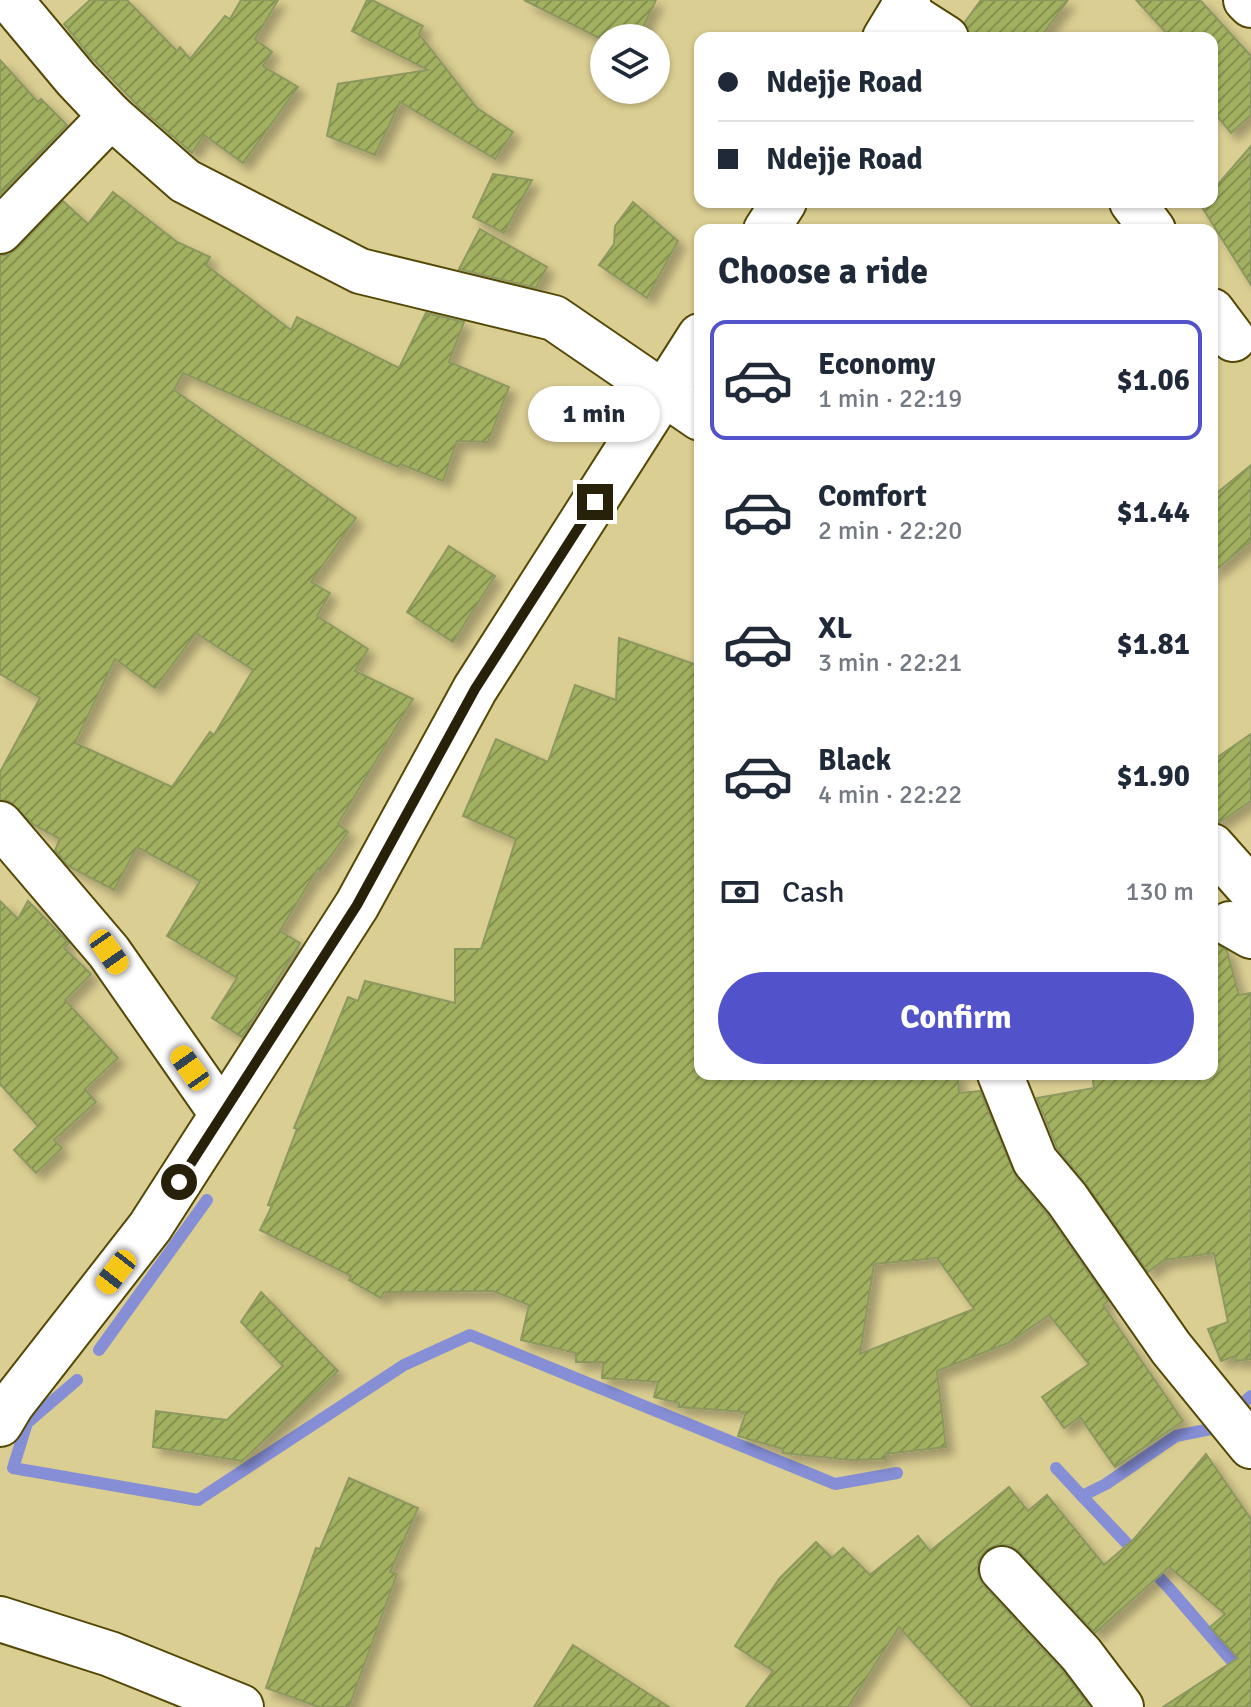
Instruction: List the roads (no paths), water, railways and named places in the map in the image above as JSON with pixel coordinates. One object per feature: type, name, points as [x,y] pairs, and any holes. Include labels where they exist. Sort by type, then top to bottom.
[{"type":"street","points":[[10,0],[111,116],[185,181],[360,271],[554,318],[694,414]]},
{"type":"street","points":[[1246,0],[1251,5]]},
{"type":"street","points":[[899,16],[933,32]]},
{"type":"street","points":[[0,231],[111,116]]},
{"type":"street","points":[[6,1414],[150,1227],[357,905],[475,689],[694,345]]},
{"type":"street","points":[[0,824],[109,952],[222,1114]]},
{"type":"street","points":[[1218,859],[1244,916]]},
{"type":"street","points":[[1002,1080],[1035,1161],[1067,1199],[1171,1348],[1251,1446]]},
{"type":"street","points":[[1002,1569],[1081,1654],[1121,1707]]},
{"type":"street","points":[[0,1619],[110,1654],[174,1694],[241,1707]]},
{"type":"waterway","points":[[99,1350],[207,1200]]},
{"type":"waterway","points":[[77,1380],[27,1423],[13,1468],[198,1500],[404,1365],[470,1335],[835,1484],[897,1473]]},
{"type":"waterway","points":[[1241,1405],[1251,1396]]},
{"type":"waterway","points":[[1056,1468],[1082,1496],[1106,1484],[1176,1436],[1216,1428]]},
{"type":"waterway","points":[[1082,1496],[1169,1588],[1251,1683]]}]
